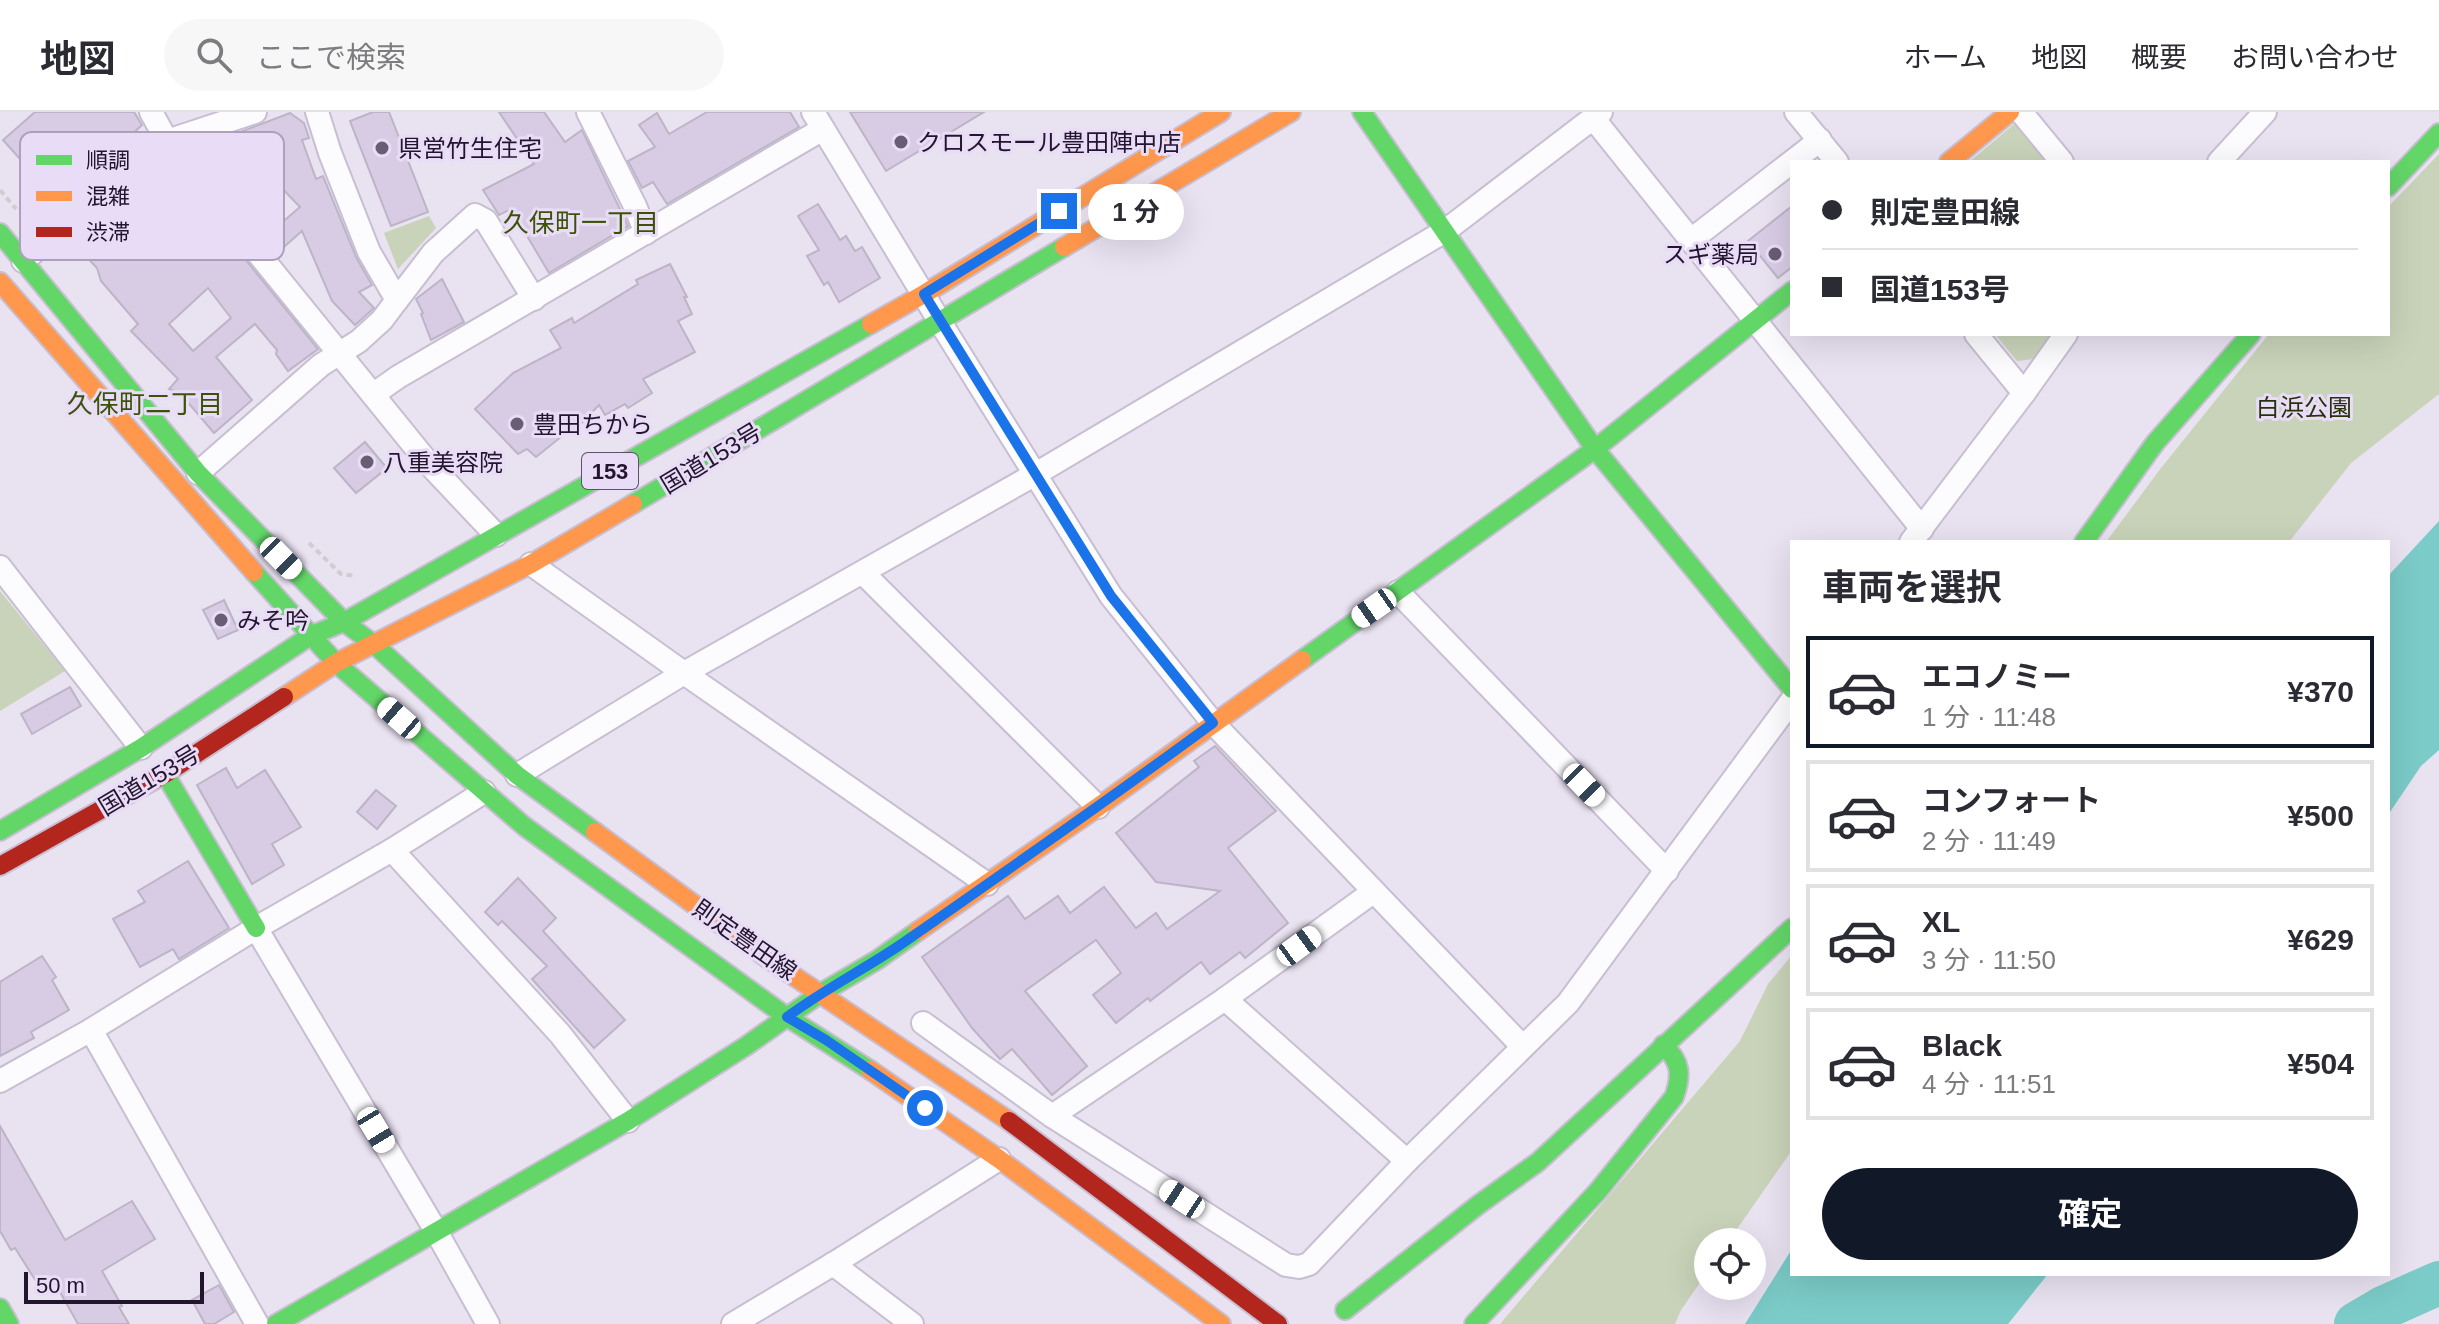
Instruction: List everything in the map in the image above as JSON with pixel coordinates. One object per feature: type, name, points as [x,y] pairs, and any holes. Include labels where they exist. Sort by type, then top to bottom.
[{"type":"main road","name":"国道153号","points":[[0,831],[141,748],[310,636],[344,622],[924,294],[1221,112]]},
{"type":"main road","name":"国道153号","points":[[0,866],[165,774],[336,663],[531,564],[1291,112]]},
{"type":"main road","points":[[1362,112],[1595,449],[1790,687]]},
{"type":"main road","points":[[1951,160],[2010,112]]},
{"type":"main road","points":[[2390,185],[2439,133]]},
{"type":"main road","name":"則定豊田線","points":[[0,233],[20,257]]},
{"type":"main road","name":"則定豊田線","points":[[23,261],[198,473],[344,622],[375,645],[517,775],[770,960],[1026,1133],[1278,1324]]},
{"type":"main road","name":"則定豊田線","points":[[0,282],[310,636],[336,663],[484,792],[524,826],[787,1017],[826,1040],[999,1159],[1221,1324]]},
{"type":"main road","points":[[276,1324],[628,1121],[746,1046],[821,993],[877,960],[1098,807],[1595,449],[1790,293]]},
{"type":"main road","points":[[2085,540],[2155,443],[2249,336]]},
{"type":"main road","points":[[165,774],[256,928]]},
{"type":"main road","points":[[1345,1310],[1538,1162],[1790,930]]},
{"type":"main road","points":[[1474,1324],[1598,1191],[1674,1097],[1680,1081],[1680,1067],[1676,1056],[1663,1045]]},
{"type":"main road","points":[[0,1308],[9,1324]]},
{"type":"street","points":[[151,112],[162,132]]},
{"type":"street","points":[[194,132],[255,112]]},
{"type":"street","points":[[317,112],[369,252],[397,300]]},
{"type":"street","points":[[588,112],[646,233]]},
{"type":"street","points":[[1796,112],[1835,160]]},
{"type":"street","points":[[2021,112],[2060,160]]},
{"type":"street","points":[[2221,160],[2265,112]]},
{"type":"street","points":[[517,775],[684,673],[1034,475],[1445,231],[1597,115],[1917,535],[2065,336]]},
{"type":"street","points":[[374,394],[398,377],[646,233],[818,121],[1111,596],[1213,723],[1522,1046]]},
{"type":"street","points":[[1794,160],[1820,140]]},
{"type":"street","points":[[1691,240],[1790,163]]},
{"type":"street","points":[[198,473],[321,365],[359,341],[382,320],[433,253],[475,215],[486,221],[534,299]]},
{"type":"street","points":[[264,260],[429,464],[496,535]]},
{"type":"street","points":[[1978,336],[2024,393]]},
{"type":"street","points":[[531,564],[987,884]]},
{"type":"street","points":[[0,567],[141,748]]},
{"type":"street","points":[[863,573],[1098,807]]},
{"type":"street","points":[[1398,592],[1667,871]]},
{"type":"street","points":[[923,1023],[1052,1116],[1286,1265],[1299,1267],[1309,1264],[1407,1161],[1568,1003],[1790,703]]},
{"type":"street","points":[[0,1081],[91,1030],[484,792]]},
{"type":"street","points":[[392,850],[560,1034],[628,1121]]},
{"type":"street","points":[[1052,1116],[1225,999],[1373,892]]},
{"type":"street","points":[[256,928],[488,1324]]},
{"type":"street","points":[[1225,999],[1407,1161]]},
{"type":"street","points":[[91,1030],[257,1324]]},
{"type":"street","points":[[733,1324],[999,1159]]},
{"type":"street","points":[[833,1264],[912,1324]]},
{"type":"path","points":[[0,190],[18,211]]},
{"type":"path","points":[[308,542],[341,574],[365,577]]},
{"type":"green space","points":[[2019,120],[2050,160],[1971,160]]},
{"type":"green space","name":"白浜公園","points":[[2439,154],[2439,394],[2351,463],[2291,540],[2107,540],[2267,336],[2390,336],[2390,205]]},
{"type":"green space","points":[[429,216],[436,228],[398,269],[384,233]]},
{"type":"green space","points":[[1997,336],[2050,336],[2034,359],[2017,361]]},
{"type":"green space","points":[[0,591],[65,671],[0,711]]},
{"type":"green space","points":[[1790,957],[1790,1153],[1738,1228],[1694,1228],[1694,1291],[1675,1324],[1500,1324],[1740,1041],[1768,984]]},
{"type":"shaded area","points":[[2439,521],[2439,750],[2421,766],[2390,812],[2390,574]]},
{"type":"shaded area","points":[[1790,1252],[1790,1276],[2046,1276],[2008,1324],[1745,1324],[1760,1300],[1766,1300],[1766,1290]]},
{"type":"building","points":[[35,112],[134,112],[142,125],[135,132],[20,132],[20,159],[3,140]]},
{"type":"building","name":"県営竹生住宅","points":[[373,112],[389,112],[428,212],[391,226],[350,121]]},
{"type":"building","points":[[499,112],[544,112],[565,142],[582,130],[628,226],[549,273],[511,209],[499,215],[483,190],[534,164]]},
{"type":"building","points":[[707,112],[790,112],[799,127],[667,204],[653,182],[642,188],[628,161],[655,147],[639,125],[657,113],[669,134]]},
{"type":"building","name":"クロスモール豊田陣中店","points":[[850,112],[984,112],[886,171]]},
{"type":"building","points":[[290,113],[304,123],[309,138],[302,140],[316,179],[323,176],[356,257],[372,285],[359,292],[374,308],[355,325],[332,301],[302,231],[284,247],[284,221],[300,207],[284,190],[284,132],[240,132]]},
{"type":"building","points":[[818,204],[840,240],[846,236],[855,251],[862,247],[880,278],[839,302],[828,282],[824,285],[807,256],[819,250],[798,216]]},
{"type":"building","name":"スギ薬局","points":[[1790,208],[1790,269],[1778,278],[1748,241]]},
{"type":"building","points":[[89,260],[246,260],[318,349],[288,371],[276,354],[277,350],[255,324],[216,357],[252,400],[214,433],[180,393],[169,389],[178,379],[131,331],[138,324],[101,281],[97,268]],"holes":[[[208,288],[231,318],[193,351],[169,324]]]},
{"type":"building","points":[[670,264],[692,314],[678,321],[695,352],[643,379],[652,393],[628,408],[625,404],[605,415],[599,405],[575,430],[572,428],[536,457],[527,449],[518,454],[475,409],[513,373],[561,348],[550,330],[572,318],[574,323],[638,284],[636,280]]},
{"type":"building","points":[[442,279],[464,322],[431,340],[416,299]]},
{"type":"building","name":"八重美容院","points":[[365,442],[387,468],[356,493],[334,468]]},
{"type":"building","name":"みそ吟","points":[[224,600],[238,630],[218,639],[203,610]]},
{"type":"building","points":[[70,687],[81,706],[32,734],[21,714]]},
{"type":"building","points":[[1215,746],[1276,811],[1228,848],[1288,923],[1245,958],[1240,952],[1210,974],[1201,962],[1116,1023],[1093,995],[1121,973],[1096,940],[1025,991],[1087,1066],[1052,1095],[1012,1049],[1000,1059],[972,1028],[922,957],[1008,896],[1025,919],[1058,896],[1070,913],[1104,887],[1136,928],[1156,913],[1167,929],[1220,891],[1156,882],[1116,833],[1199,767],[1194,761]]},
{"type":"building","points":[[226,768],[237,788],[265,770],[301,827],[272,844],[284,865],[252,884],[197,785]]},
{"type":"building","points":[[376,790],[396,806],[377,829],[357,812]]},
{"type":"building","points":[[188,861],[229,928],[179,959],[173,949],[140,967],[113,919],[145,902],[138,891]]},
{"type":"building","points":[[518,878],[556,918],[543,931],[625,1020],[594,1048],[532,979],[547,966],[502,921],[498,925],[485,912]]},
{"type":"building","points":[[42,956],[56,977],[52,980],[69,1010],[31,1032],[34,1038],[0,1056],[0,982]]},
{"type":"building","points":[[0,1126],[65,1240],[132,1201],[155,1239],[102,1271],[129,1324],[78,1324],[52,1278],[39,1286],[15,1248],[11,1250],[0,1231]]},
{"type":"building","points":[[219,1285],[234,1312],[214,1324],[205,1324],[192,1300]]},
{"type":"waterway","points":[[2356,1324],[2439,1283]]},
{"type":"traffic: fast","points":[[1362,112],[1595,449],[1790,687]]},
{"type":"traffic: fast","points":[[2390,185],[2439,133]]},
{"type":"traffic: fast","points":[[0,233],[20,257]]},
{"type":"traffic: fast","points":[[633,504],[1064,247]]},
{"type":"traffic: fast","points":[[22,260],[198,473],[344,622],[375,645],[517,775],[595,832]]},
{"type":"traffic: fast","points":[[1302,660],[1595,449],[1790,293]]},
{"type":"traffic: fast","points":[[0,831],[141,748],[310,636],[344,622],[871,324]]},
{"type":"traffic: fast","points":[[2085,540],[2155,443],[2249,336]]},
{"type":"traffic: fast","points":[[254,572],[336,663],[524,826],[787,1017],[870,1070]]},
{"type":"traffic: fast","points":[[165,774],[256,928]]},
{"type":"traffic: fast","points":[[1345,1310],[1538,1162],[1790,930]]},
{"type":"traffic: fast","points":[[276,1324],[628,1121],[918,931]]},
{"type":"traffic: fast","points":[[1474,1324],[1598,1191],[1674,1097],[1678,1069],[1663,1045]]},
{"type":"traffic: fast","points":[[0,1308],[9,1324]]},
{"type":"traffic: slow","points":[[871,324],[1221,112]]},
{"type":"traffic: slow","points":[[1064,247],[1291,112]]},
{"type":"traffic: slow","points":[[1951,160],[2010,112]]},
{"type":"traffic: slow","points":[[0,282],[254,572]]},
{"type":"traffic: slow","points":[[284,697],[336,663],[531,564],[633,504]]},
{"type":"traffic: slow","points":[[918,931],[1098,807],[1302,660]]},
{"type":"traffic: slow","points":[[595,832],[770,960],[1009,1121]]},
{"type":"traffic: slow","points":[[870,1070],[999,1159],[1221,1324]]},
{"type":"traffic: jam","points":[[0,866],[165,774],[284,697]]},
{"type":"traffic: jam","points":[[1009,1121],[1278,1324]]},
{"type":"place","name":"クロスモール豊田陣中店","points":[[901,142]]},
{"type":"place","name":"県営竹生住宅","points":[[382,148]]},
{"type":"place","name":"スギ薬局","points":[[1775,254]]},
{"type":"place","name":"豊田ちから","points":[[517,424]]},
{"type":"place","name":"八重美容院","points":[[367,462]]},
{"type":"place","name":"みそ吟","points":[[221,620]]},
{"type":"district","name":"久保町一丁目","points":[[581,223]]},
{"type":"district","name":"久保町二丁目","points":[[145,404]]},
{"type":"route","points":[[925,1108],[787,1017],[877,960],[1213,723],[1111,596],[924,294],[1059,211]]}]
